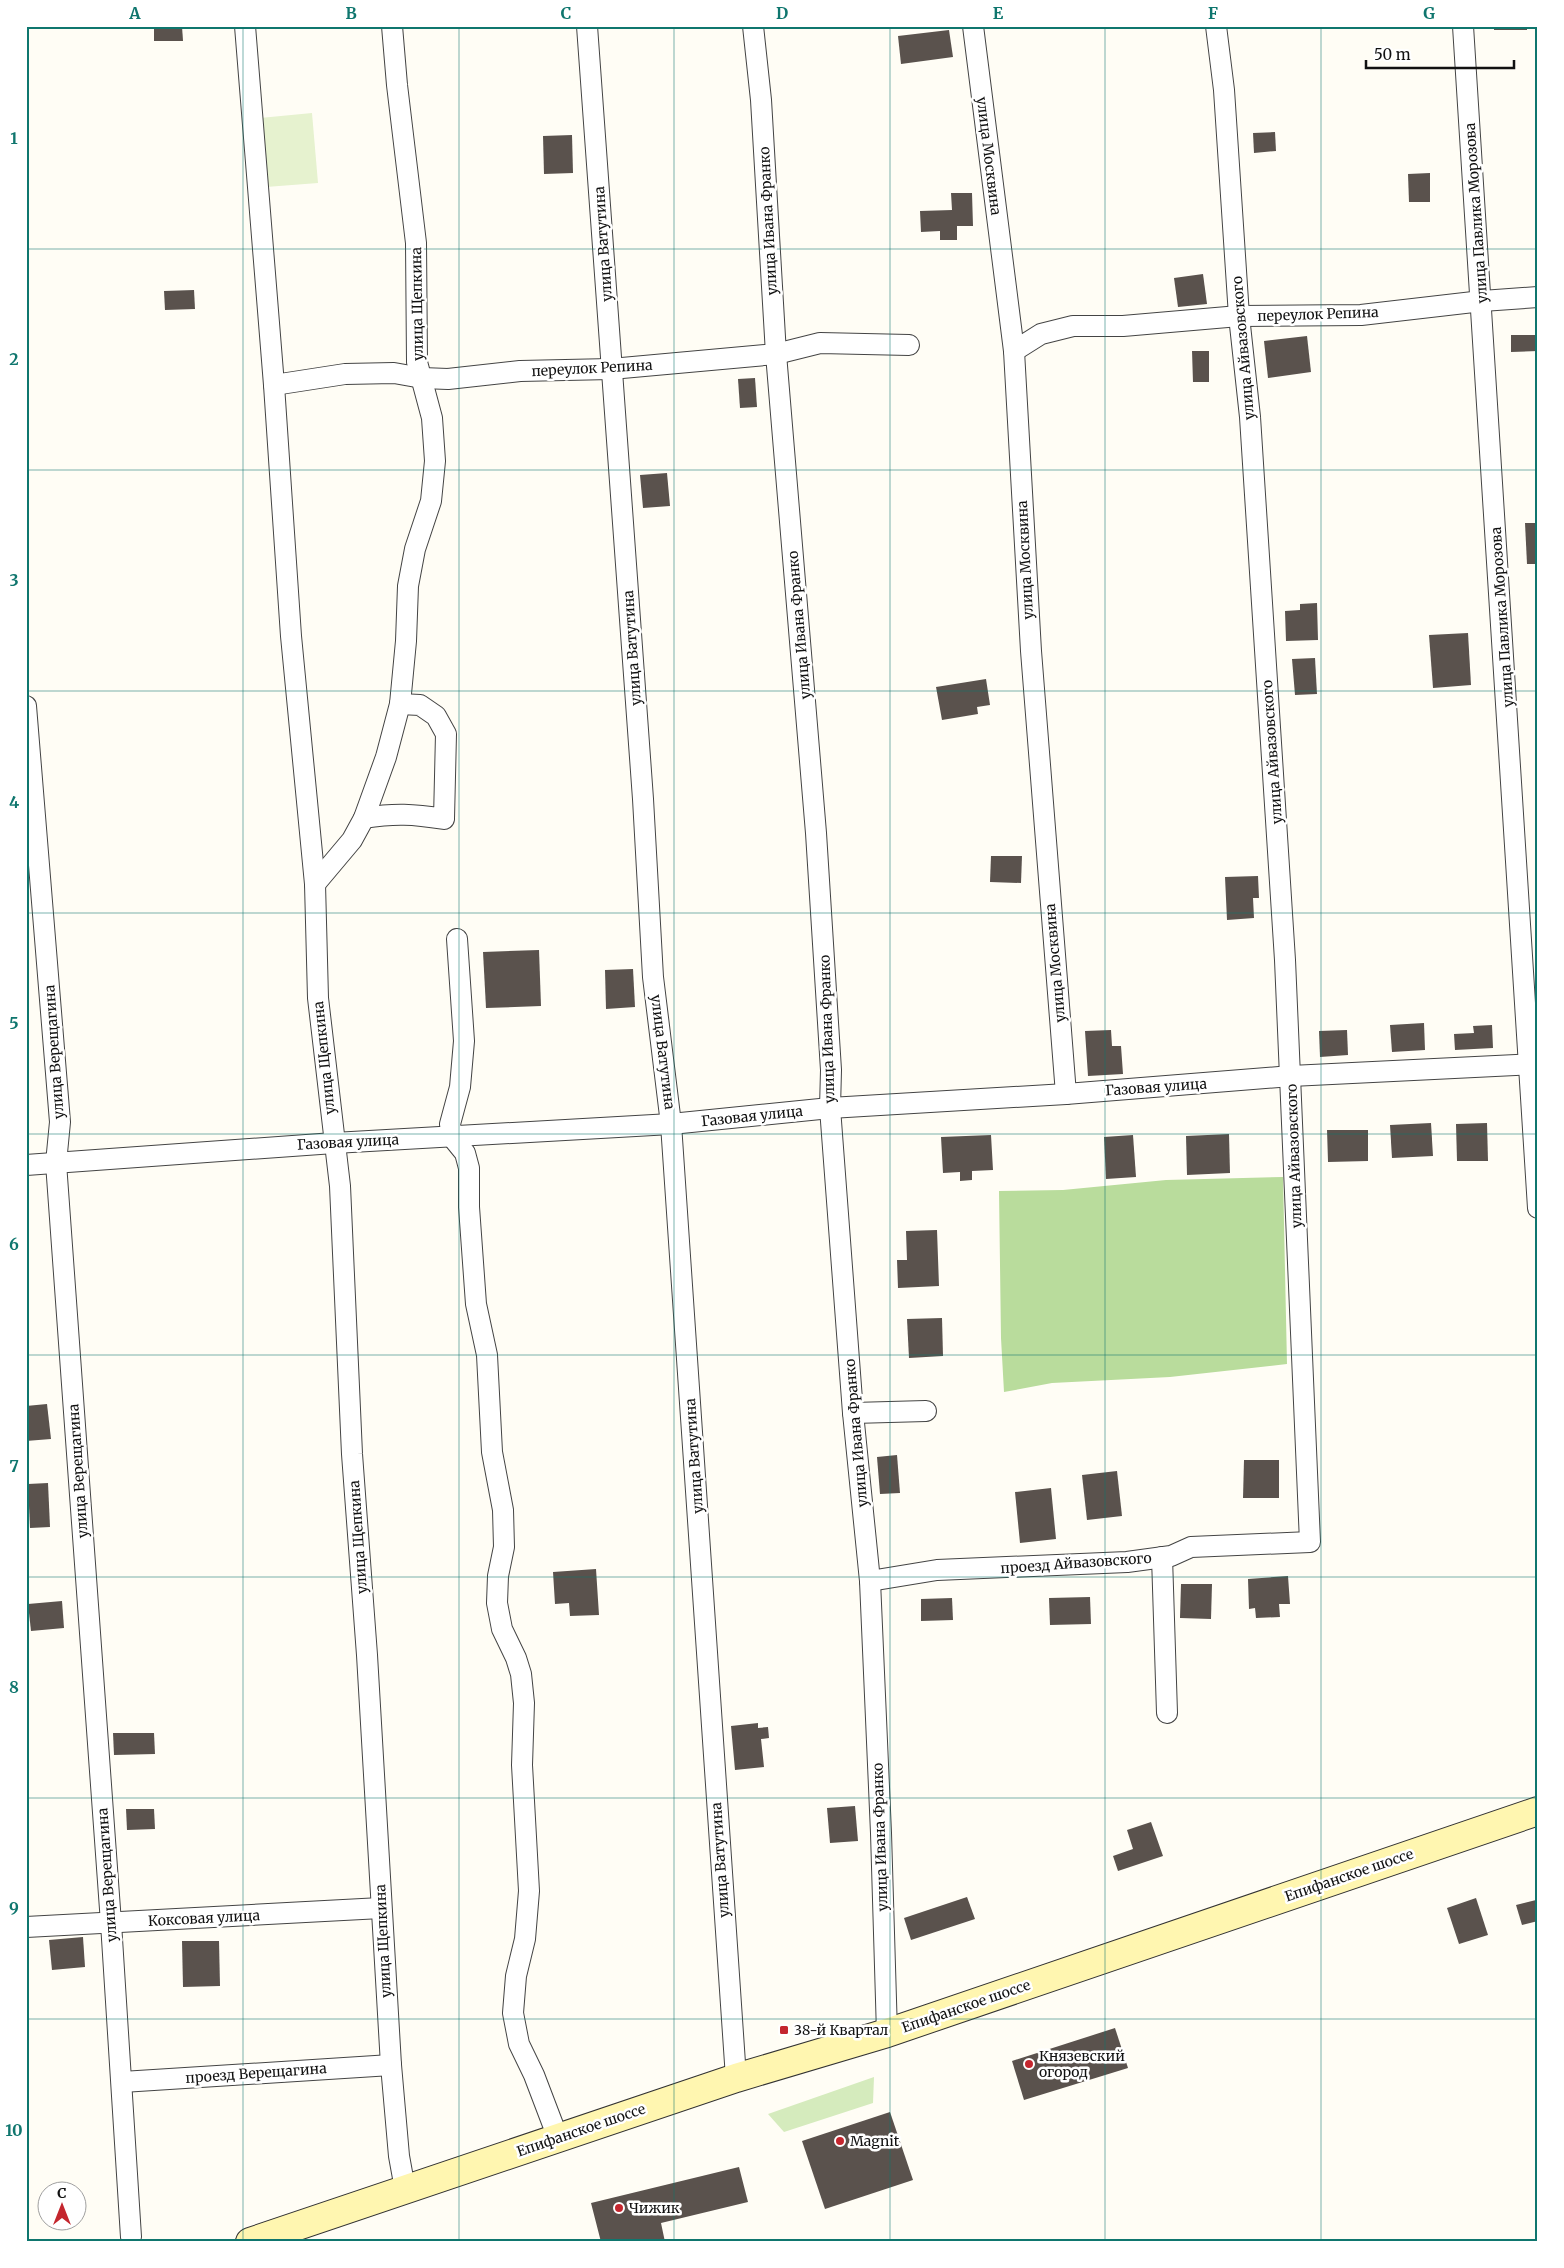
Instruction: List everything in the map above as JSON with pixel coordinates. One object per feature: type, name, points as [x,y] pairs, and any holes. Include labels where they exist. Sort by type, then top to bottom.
[{"type":"main road","name":"Епифанское шоссе","points":[[250,2242],[736,2078],[886,2033],[1538,1811]]},
{"type":"street","name":"улица Щепкина","points":[[245,26],[274,385],[291,636],[315,884],[318,998],[340,1186],[352,1454],[391,2065],[399,2156],[405,2189]]},
{"type":"street","name":"улица Щепкина","points":[[315,884],[352,840],[364,818],[386,757],[400,704],[406,641],[408,586],[415,549],[431,501],[435,461],[432,418],[416,362],[416,243],[397,85],[392,26]]},
{"type":"street","name":"улица Ватутина","points":[[587,26],[644,799],[653,977],[672,1124],[736,2078]]},
{"type":"street","name":"улица Ивана Франко","points":[[753,26],[761,100],[776,354],[816,833],[831,1070],[830,1108],[853,1413],[870,1580],[881,1833],[886,2033]]},
{"type":"street","name":"улица Москвина","points":[[973,26],[1014,351],[1031,650],[1066,1094]]},
{"type":"street","name":"улица Айвазовского","points":[[1216,26],[1224,90],[1238,316],[1250,427],[1292,1076],[1306,1479],[1310,1542]]},
{"type":"street","name":"улица Павлика Морозова","points":[[1463,26],[1534,1065],[1538,1208]]},
{"type":"street","name":"переулок Репина","points":[[1014,351],[1041,334],[1073,326],[1123,326],[1238,316],[1361,315],[1482,301],[1538,298]]},
{"type":"street","name":"переулок Репина","points":[[274,385],[345,374],[394,374],[448,379],[520,372],[611,368],[776,354],[820,343],[909,345]]},
{"type":"street","points":[[364,818],[393,813],[416,814],[444,819],[446,734],[436,716],[420,706],[400,704]]},
{"type":"street","name":"улица Верещагина","points":[[26,706],[60,1122],[56,1163],[111,1923],[131,2237]]},
{"type":"street","points":[[457,939],[464,1041],[460,1087],[450,1124],[452,1137],[465,1153],[470,1168],[470,1207],[476,1304],[487,1356],[492,1452],[503,1510],[504,1547],[498,1576],[498,1603],[502,1629],[521,1674],[524,1703],[522,1765],[529,1891],[525,1939],[516,1976],[513,2013],[519,2044],[534,2075],[558,2138]]},
{"type":"street","name":"Газовая улица","points":[[26,1165],[334,1142],[672,1124],[830,1108],[1066,1094],[1292,1076],[1534,1065]]},
{"type":"street","points":[[853,1413],[926,1411]]},
{"type":"street","name":"проезд Айвазовского","points":[[870,1580],[937,1570],[1126,1562],[1171,1556],[1191,1547],[1310,1542]]},
{"type":"street","points":[[1162,1557],[1167,1713]]},
{"type":"street","name":"Коксовая улица","points":[[26,1927],[381,1908]]},
{"type":"street","name":"проезд Верещагина","points":[[122,2082],[391,2065]]},
{"type":"green space","points":[[312,113],[318,183],[266,187],[260,118]]},
{"type":"green space","points":[[1283,1177],[1287,1364],[1170,1377],[1052,1383],[1004,1392],[1001,1338],[999,1191],[1063,1190],[1166,1180]]},
{"type":"green space","points":[[874,2077],[873,2103],[784,2132],[768,2114]]},
{"type":"building","points":[[154,26],[182,26],[183,41],[154,41]]},
{"type":"building","points":[[1494,26],[1527,26],[1527,30],[1494,30]]},
{"type":"building","points":[[949,30],[953,57],[901,64],[898,36]]},
{"type":"building","points":[[1275,132],[1276,151],[1254,153],[1253,133]]},
{"type":"building","points":[[572,135],[573,173],[544,174],[543,136]]},
{"type":"building","points":[[1430,173],[1430,202],[1409,202],[1408,174]]},
{"type":"building","points":[[951,193],[972,193],[973,226],[957,226],[957,240],[940,240],[940,231],[921,232],[920,211],[952,210]]},
{"type":"building","points":[[1203,274],[1207,304],[1178,307],[1174,278]]},
{"type":"building","points":[[194,290],[195,309],[165,310],[164,291]]},
{"type":"building","points":[[1511,335],[1538,335],[1538,351],[1511,352]]},
{"type":"building","points":[[1307,336],[1311,372],[1268,378],[1264,341]]},
{"type":"building","points":[[1192,351],[1209,351],[1209,382],[1193,382]]},
{"type":"building","points":[[755,378],[757,407],[740,408],[738,379]]},
{"type":"building","points":[[667,473],[670,506],[643,508],[640,475]]},
{"type":"building","points":[[1525,523],[1538,523],[1538,564],[1527,564]]},
{"type":"building","points":[[1317,603],[1318,640],[1286,641],[1285,611],[1300,610],[1300,604]]},
{"type":"building","points":[[1468,633],[1471,685],[1433,688],[1429,635]]},
{"type":"building","points":[[1315,658],[1317,694],[1295,695],[1292,659]]},
{"type":"building","points":[[986,679],[990,705],[977,707],[978,714],[942,720],[936,687]]},
{"type":"building","points":[[991,856],[1022,856],[1021,883],[990,882]]},
{"type":"building","points":[[1258,876],[1259,898],[1253,898],[1254,918],[1227,920],[1225,877]]},
{"type":"building","points":[[539,950],[541,1006],[486,1008],[483,952]]},
{"type":"building","points":[[633,969],[635,1007],[606,1009],[605,970]]},
{"type":"building","points":[[1424,1023],[1425,1050],[1392,1052],[1390,1025]]},
{"type":"building","points":[[1492,1025],[1493,1048],[1455,1050],[1454,1034],[1474,1033],[1473,1026]]},
{"type":"building","points":[[1111,1030],[1112,1046],[1121,1046],[1123,1074],[1088,1076],[1085,1031]]},
{"type":"building","points":[[1347,1030],[1348,1055],[1320,1057],[1319,1031]]},
{"type":"building","points":[[1431,1123],[1433,1156],[1392,1158],[1390,1125]]},
{"type":"building","points":[[1487,1123],[1488,1161],[1457,1161],[1456,1124]]},
{"type":"building","points":[[1327,1130],[1368,1130],[1368,1161],[1328,1162]]},
{"type":"building","points":[[1229,1134],[1230,1173],[1187,1175],[1186,1136]]},
{"type":"building","points":[[991,1135],[993,1170],[972,1171],[972,1180],[960,1181],[960,1172],[943,1173],[941,1137]]},
{"type":"building","points":[[1133,1135],[1136,1177],[1106,1179],[1104,1137]]},
{"type":"building","points":[[937,1230],[939,1286],[898,1288],[897,1260],[907,1260],[906,1231]]},
{"type":"building","points":[[942,1318],[943,1356],[909,1358],[907,1319]]},
{"type":"building","points":[[47,1404],[51,1439],[26,1441],[26,1406]]},
{"type":"building","points":[[897,1455],[900,1493],[880,1494],[877,1457]]},
{"type":"building","points":[[1244,1460],[1279,1460],[1279,1498],[1243,1498]]},
{"type":"building","points":[[1117,1471],[1122,1516],[1087,1520],[1082,1475]]},
{"type":"building","points":[[48,1483],[50,1527],[30,1528],[28,1484]]},
{"type":"building","points":[[1051,1488],[1056,1539],[1020,1543],[1015,1492]]},
{"type":"building","points":[[596,1569],[599,1615],[570,1616],[569,1603],[555,1604],[553,1572]]},
{"type":"building","points":[[1288,1576],[1290,1604],[1279,1604],[1280,1617],[1256,1618],[1255,1608],[1249,1609],[1248,1579]]},
{"type":"building","points":[[1181,1584],[1212,1584],[1211,1619],[1180,1618]]},
{"type":"building","points":[[1090,1597],[1091,1624],[1050,1625],[1049,1598]]},
{"type":"building","points":[[952,1598],[953,1620],[921,1621],[921,1599]]},
{"type":"building","points":[[62,1601],[64,1628],[31,1631],[28,1604]]},
{"type":"building","points":[[758,1723],[758,1728],[768,1727],[769,1738],[761,1739],[764,1767],[735,1770],[731,1726]]},
{"type":"building","points":[[113,1733],[154,1733],[155,1754],[114,1755]]},
{"type":"building","points":[[855,1806],[858,1841],[830,1843],[827,1808]]},
{"type":"building","points":[[126,1809],[154,1809],[155,1829],[127,1830]]},
{"type":"building","points":[[1151,1822],[1163,1856],[1118,1871],[1113,1856],[1133,1849],[1127,1830]]},
{"type":"building","points":[[967,1897],[975,1919],[911,1940],[904,1918]]},
{"type":"building","points":[[1476,1898],[1488,1935],[1459,1944],[1447,1908]]},
{"type":"building","points":[[1536,1900],[1538,1921],[1522,1925],[1516,1905]]},
{"type":"building","points":[[83,1937],[85,1967],[52,1970],[49,1940]]},
{"type":"building","points":[[182,1941],[219,1941],[220,1986],[183,1987]]},
{"type":"building","points":[[1115,2028],[1128,2068],[1024,2100],[1012,2061]]},
{"type":"building","points":[[890,2112],[913,2180],[825,2209],[802,2141]]},
{"type":"building","points":[[739,2167],[748,2202],[661,2223],[665,2242],[601,2242],[591,2203]]},
{"type":"place","name":"38-й Квартал","points":[[784,2030]]},
{"type":"place","name":"Князевский огород","points":[[1029,2064]]},
{"type":"place","name":"Magnit","points":[[840,2141]]},
{"type":"place","name":"Чижик","points":[[619,2208]]}]
